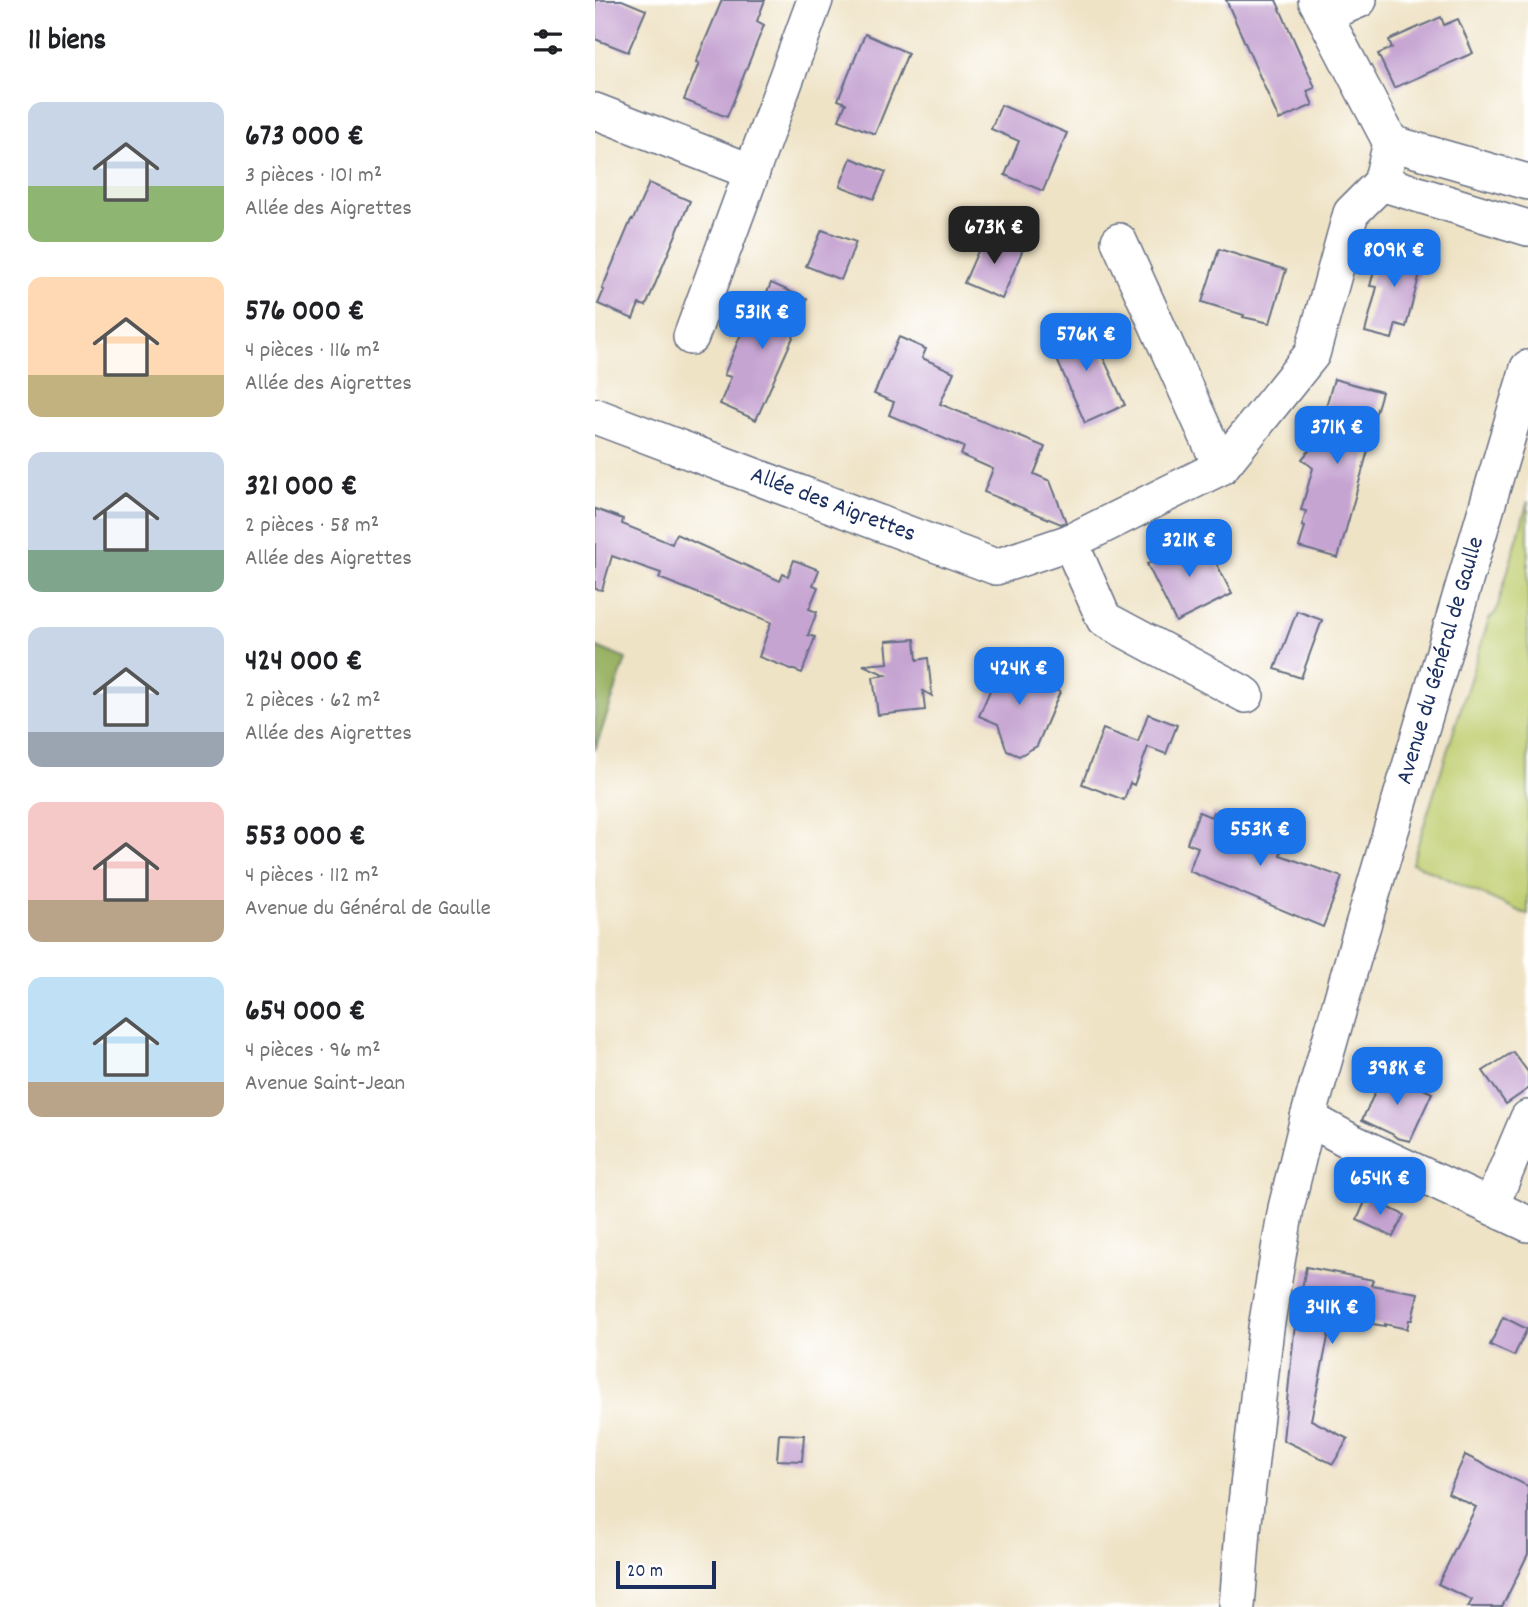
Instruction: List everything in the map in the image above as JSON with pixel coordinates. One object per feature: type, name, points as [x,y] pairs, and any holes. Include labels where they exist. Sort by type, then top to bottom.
[{"type":"street","points":[[691,337],[815,0]]},
{"type":"street","points":[[1359,0],[1320,8],[1391,143],[1381,183],[1528,228]]},
{"type":"street","points":[[595,111],[752,172]]},
{"type":"street","points":[[1391,143],[1528,182]]},
{"type":"street","name":"Allée des Aigrettes","points":[[595,416],[996,567],[1070,542],[1221,467],[1312,354],[1351,213],[1381,183]]},
{"type":"street","points":[[1119,241],[1221,467]]},
{"type":"street","name":"Avenue du Général de Gaulle","points":[[1237,1607],[1266,1328],[1286,1208],[1307,1118],[1528,368]]},
{"type":"street","points":[[1070,542],[1104,620],[1246,695]]},
{"type":"street","points":[[1307,1118],[1350,1141],[1528,1224]]},
{"type":"street","points":[[1490,1206],[1528,1118]]},
{"type":"green space","points":[[1528,501],[1528,915],[1412,863],[1489,619],[1496,612]]},
{"type":"green space","points":[[595,646],[626,659],[595,750]]},
{"type":"building","points":[[595,0],[622,0],[646,10],[628,52],[595,39]]},
{"type":"building","points":[[722,0],[765,0],[757,21],[764,25],[727,117],[684,100],[699,63],[696,62]]},
{"type":"building","points":[[1226,0],[1276,0],[1315,88],[1307,91],[1313,105],[1279,120]]},
{"type":"building","points":[[1441,17],[1444,25],[1458,19],[1473,53],[1394,88],[1378,54],[1392,48],[1389,40]]},
{"type":"building","points":[[865,34],[908,53],[875,134],[839,120],[846,103],[838,100]]},
{"type":"building","points":[[1001,105],[1067,133],[1043,191],[1005,175],[1019,141],[991,129]]},
{"type":"building","points":[[851,158],[886,172],[874,199],[840,186]]},
{"type":"building","points":[[649,183],[690,201],[646,306],[639,304],[633,319],[598,304],[631,220]]},
{"type":"building","points":[[822,230],[856,242],[841,280],[806,266]]},
{"type":"building","points":[[986,233],[1023,249],[1002,299],[964,283]]},
{"type":"building","points":[[1382,242],[1425,254],[1406,327],[1396,324],[1392,339],[1365,332],[1377,287],[1370,286]]},
{"type":"building","points":[[1219,249],[1286,270],[1270,323],[1243,317],[1244,315],[1202,302]]},
{"type":"building","points":[[771,283],[807,299],[756,420],[720,404],[731,377],[724,375],[752,307],[759,311]]},
{"type":"building","points":[[1079,322],[1091,349],[1098,346],[1125,405],[1085,423],[1047,337]]},
{"type":"building","points":[[899,337],[926,349],[922,358],[954,372],[940,404],[1045,447],[1034,474],[1050,481],[1066,522],[1061,524],[984,492],[993,469],[961,455],[964,447],[889,415],[894,402],[874,394]]},
{"type":"building","points":[[1334,379],[1382,392],[1338,558],[1299,547],[1306,511],[1301,510],[1313,468],[1302,459],[1315,444]]},
{"type":"building","points":[[595,509],[623,519],[622,524],[672,544],[676,534],[780,581],[783,574],[788,576],[794,560],[819,570],[813,585],[818,587],[809,609],[817,612],[808,635],[815,637],[802,673],[759,657],[771,622],[659,578],[661,573],[612,556],[602,590],[595,589]]},
{"type":"building","points":[[1203,537],[1232,594],[1176,622],[1147,564]]},
{"type":"building","points":[[1297,611],[1322,620],[1301,678],[1275,669]]},
{"type":"building","points":[[915,639],[917,660],[928,658],[932,696],[923,691],[925,710],[878,715],[873,677],[886,675],[863,665],[888,663],[886,641]]},
{"type":"building","points":[[1003,660],[1046,678],[1043,685],[1060,692],[1037,746],[1019,756],[1007,751],[998,724],[979,716]]},
{"type":"building","points":[[1148,714],[1177,725],[1166,754],[1148,747],[1134,785],[1130,783],[1124,800],[1082,784],[1103,729],[1138,742]]},
{"type":"building","points":[[1199,812],[1211,817],[1213,812],[1285,841],[1280,855],[1342,877],[1323,927],[1189,871],[1198,847],[1187,843]]},
{"type":"building","points":[[1513,1052],[1528,1072],[1528,1089],[1506,1104],[1483,1071]]},
{"type":"building","points":[[1385,1071],[1432,1093],[1410,1141],[1397,1138],[1362,1120]]},
{"type":"building","points":[[1367,1197],[1404,1215],[1393,1237],[1357,1220]]},
{"type":"building","points":[[1306,1267],[1373,1280],[1371,1285],[1418,1293],[1412,1320],[1409,1320],[1407,1329],[1361,1322],[1361,1327],[1333,1313],[1311,1420],[1348,1439],[1333,1464],[1283,1440],[1294,1333]]},
{"type":"building","points":[[1503,1317],[1527,1329],[1514,1356],[1490,1345]]},
{"type":"building","points":[[779,1434],[804,1435],[802,1461],[777,1460]]},
{"type":"building","points":[[1465,1455],[1528,1486],[1528,1554],[1502,1607],[1468,1607],[1472,1600],[1438,1584],[1476,1507],[1448,1493]]}]
